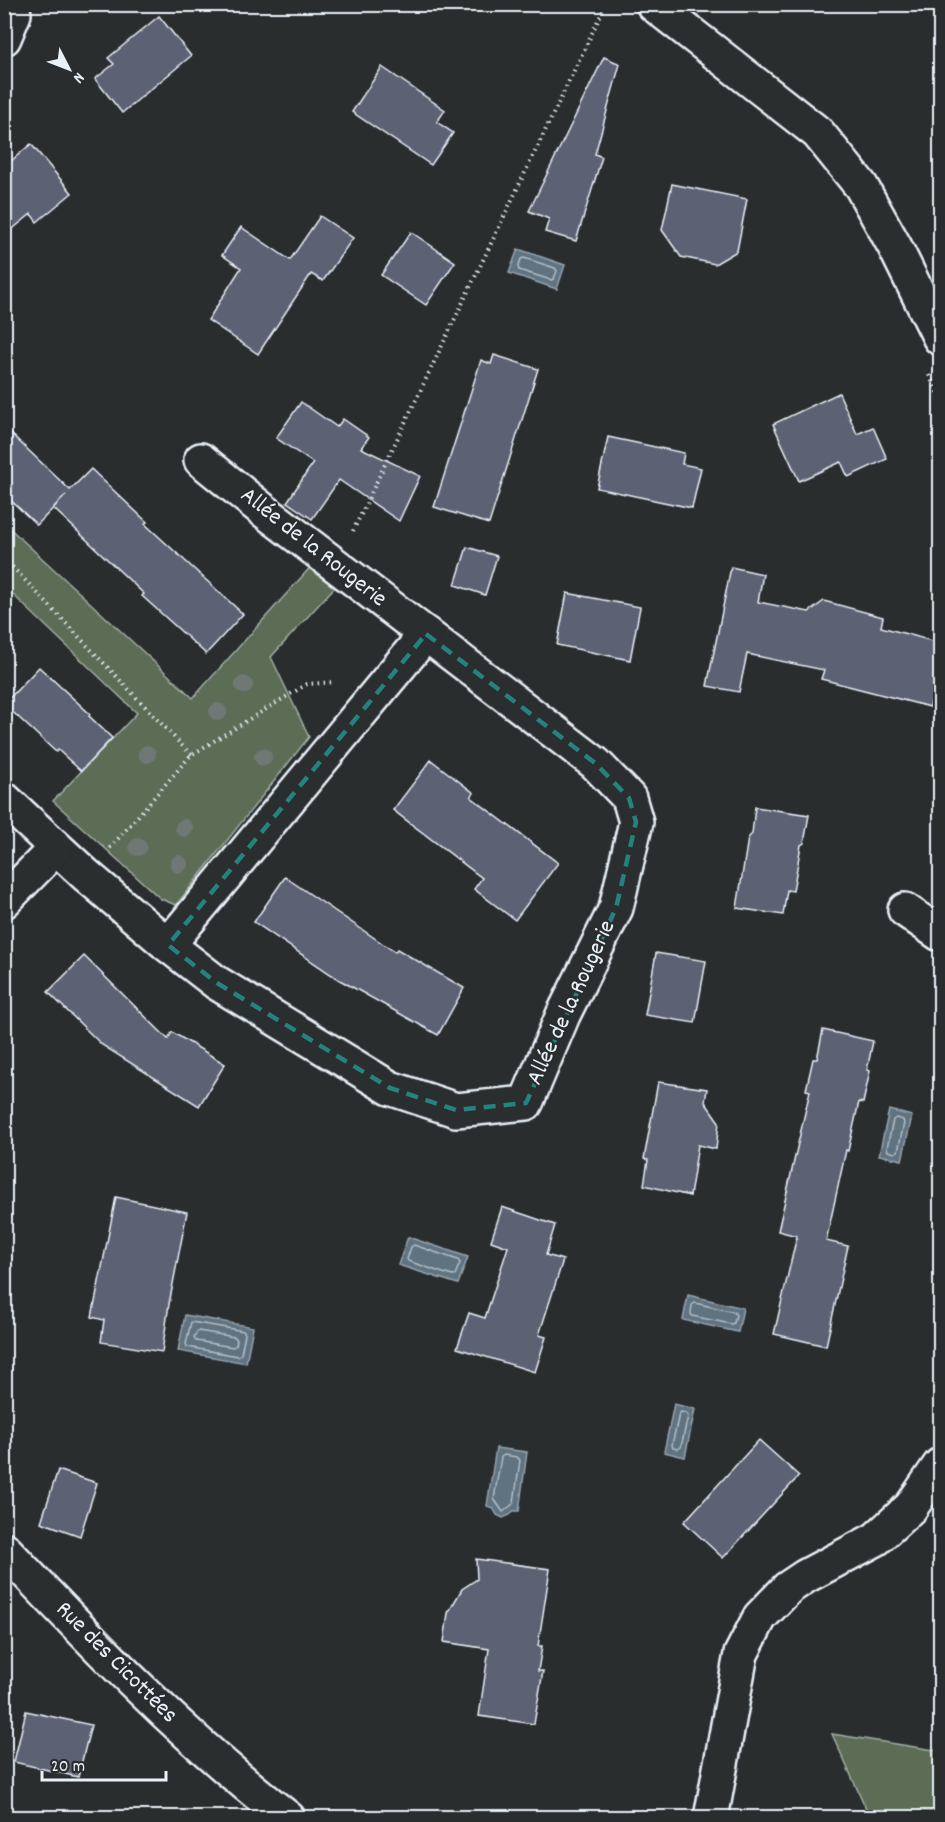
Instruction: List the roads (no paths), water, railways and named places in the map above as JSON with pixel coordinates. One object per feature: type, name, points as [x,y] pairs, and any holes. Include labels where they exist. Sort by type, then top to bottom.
[{"type":"street","points":[[653,4],[818,133],[861,186],[895,247],[940,338]]},
{"type":"street","name":"Allée de la Rougerie","points":[[4,799],[86,875],[216,983],[390,1088],[456,1110],[526,1103],[563,1015],[616,908],[636,822],[629,798],[595,763],[201,460]]},
{"type":"street","points":[[168,945],[426,634]]},
{"type":"street","points":[[4,901],[56,848]]},
{"type":"street","points":[[905,910],[940,934]]},
{"type":"street","points":[[711,1818],[741,1654],[760,1617],[774,1600],[797,1582],[876,1539],[911,1507],[940,1465]]},
{"type":"street","name":"Rue des Cicottées","points":[[10,1565],[150,1700],[238,1779],[288,1818]]},
{"type":"water","points":[[518,249],[565,265],[557,289],[509,273]]},
{"type":"water","points":[[889,1110],[912,1116],[902,1160],[879,1155]]},
{"type":"water","points":[[408,1237],[468,1257],[458,1284],[398,1265]]},
{"type":"water","points":[[688,1295],[743,1308],[738,1332],[683,1320]]},
{"type":"water","points":[[185,1315],[253,1327],[246,1363],[178,1351]]},
{"type":"water","points":[[674,1404],[695,1409],[685,1457],[664,1452]]},
{"type":"water","points":[[496,1448],[527,1452],[519,1511],[513,1511],[503,1518],[497,1515],[493,1508],[487,1506]]}]
